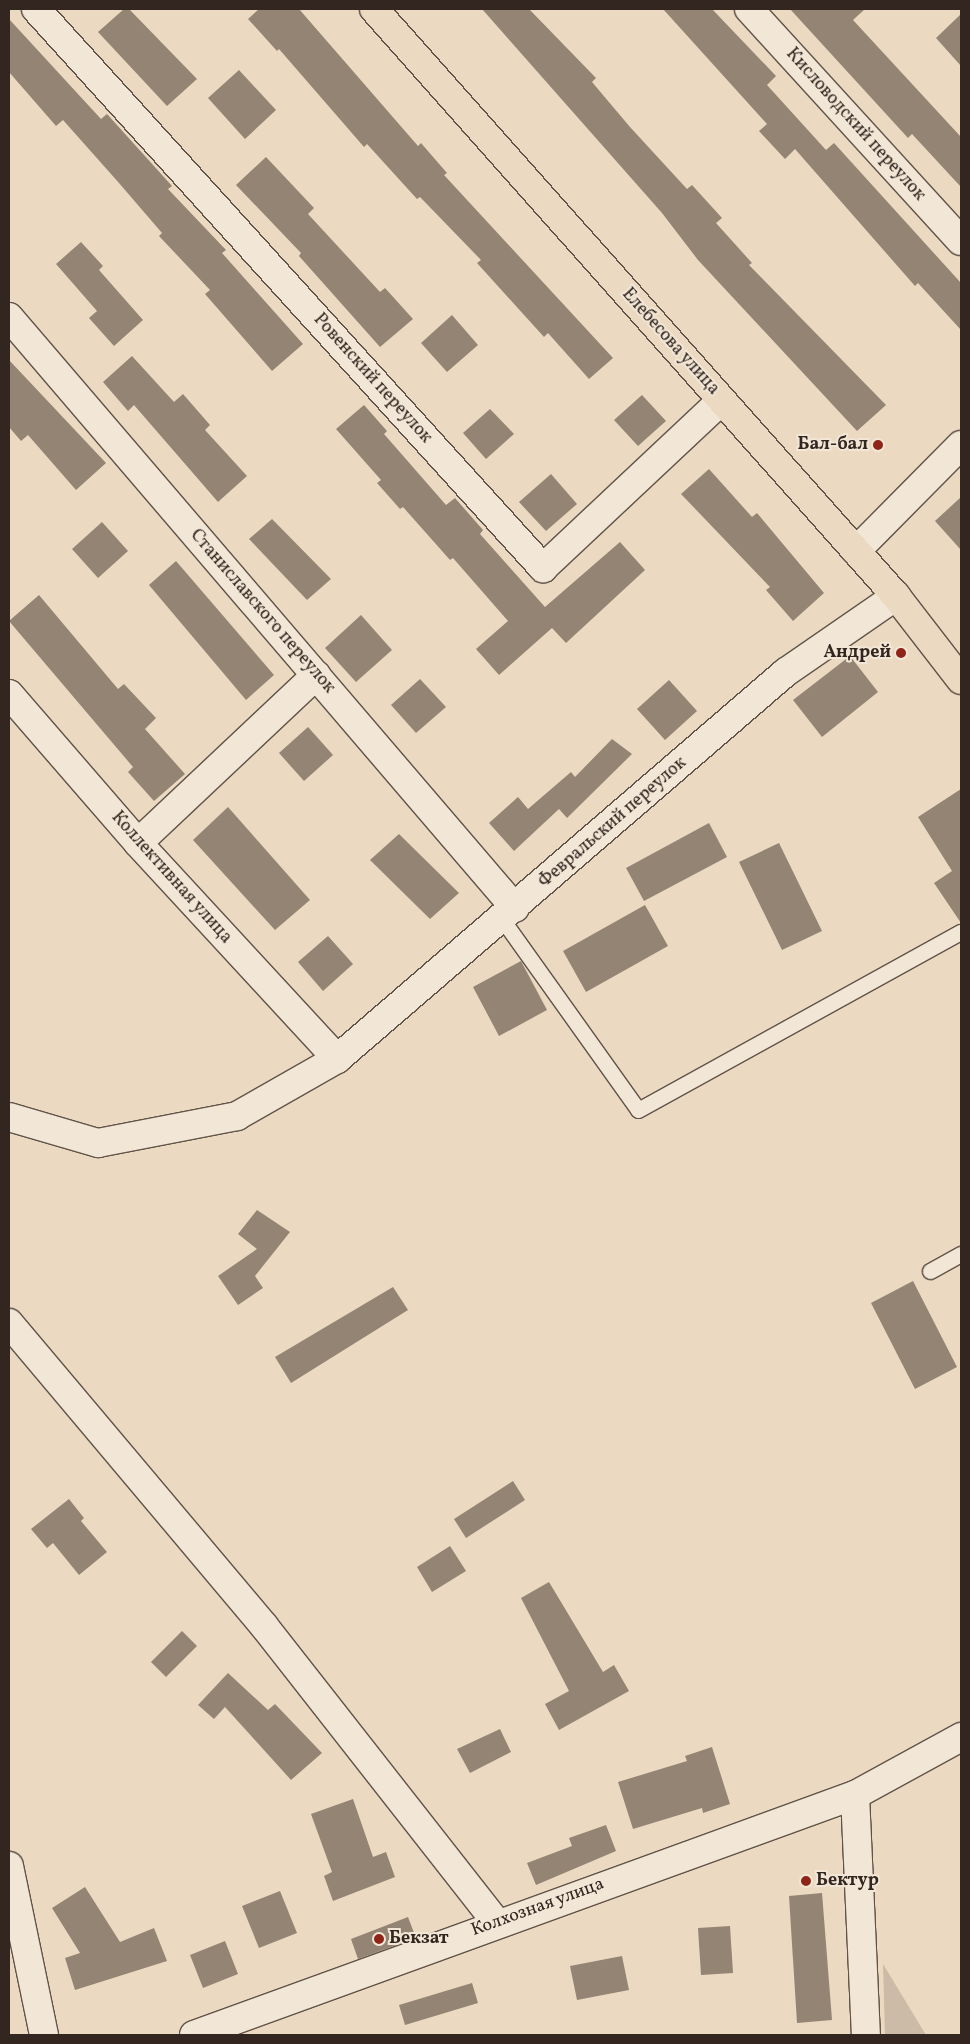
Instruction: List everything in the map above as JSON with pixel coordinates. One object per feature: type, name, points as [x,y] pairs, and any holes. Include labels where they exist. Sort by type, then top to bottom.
[{"type":"main road","name":"Елебесова улица","points":[[374,9],[896,596],[961,680]]},
{"type":"street","name":"Ровенский переулок","points":[[36,9],[543,568],[722,400]]},
{"type":"street","name":"Кисловодский переулок","points":[[749,9],[961,241]]},
{"type":"street","name":"Станиславского переулок","points":[[9,317],[316,675],[508,914]]},
{"type":"street","points":[[856,552],[961,444]]},
{"type":"street","name":"Февральский переулок","points":[[9,1117],[98,1143],[237,1116],[337,1058],[508,914],[786,672],[896,596]]},
{"type":"street","points":[[138,843],[316,675]]},
{"type":"street","name":"Коллективная улица","points":[[9,694],[138,843],[337,1058]]},
{"type":"street","points":[[9,1323],[264,1626],[496,1922]]},
{"type":"street","name":"Колхозная улица","points":[[194,2035],[496,1922],[855,1795],[959,1745]]},
{"type":"street","points":[[855,1795],[866,2035]]},
{"type":"street","points":[[9,1866],[44,2035]]},
{"type":"lane","points":[[508,914],[638,1110],[961,932]]},
{"type":"lane","points":[[930,1271],[961,1254]]},
{"type":"shaded area","points":[[883,1964],[926,2035],[885,2035]]},
{"type":"building","points":[[124,9],[129,9],[197,79],[167,106],[98,32]]},
{"type":"building","points":[[259,9],[299,9],[418,146],[421,143],[447,173],[444,175],[613,358],[589,379],[548,333],[544,337],[477,263],[481,260],[420,197],[417,199],[367,144],[364,147],[279,49],[277,51],[248,19]]},
{"type":"building","points":[[482,9],[529,9],[596,78],[592,82],[687,189],[692,185],[722,218],[716,223],[752,263],[749,265],[886,405],[857,431],[698,260],[662,213]]},
{"type":"building","points":[[663,9],[712,9],[776,76],[767,85],[826,150],[834,143],[961,283],[961,330],[918,283],[915,286],[795,149],[785,159],[759,131],[767,124]]},
{"type":"building","points":[[790,9],[865,9],[853,20],[961,137],[961,187],[912,134],[908,138]]},
{"type":"building","points":[[961,14],[961,66],[936,38]]},
{"type":"building","points":[[9,19],[101,119],[107,114],[172,186],[168,189],[226,250],[222,253],[303,344],[272,371],[205,294],[210,290],[159,236],[162,233],[119,183],[63,120],[56,126],[9,72]]},
{"type":"building","points":[[239,70],[276,110],[245,139],[208,98]]},
{"type":"building","points":[[266,157],[314,208],[308,214],[380,292],[385,288],[413,319],[380,347],[299,256],[301,253],[236,185]]},
{"type":"building","points":[[81,242],[103,266],[99,270],[143,320],[114,346],[89,318],[97,311],[56,264]]},
{"type":"building","points":[[452,315],[478,345],[447,372],[421,343]]},
{"type":"building","points":[[132,356],[174,402],[183,394],[210,425],[205,430],[247,476],[218,502],[134,405],[128,411],[103,382]]},
{"type":"building","points":[[9,360],[106,463],[76,490],[28,435],[21,441],[9,427]]},
{"type":"building","points":[[642,395],[666,421],[638,446],[614,420]]},
{"type":"building","points":[[364,405],[387,431],[384,434],[446,505],[455,498],[483,530],[480,534],[545,607],[620,542],[645,570],[566,643],[552,628],[499,675],[476,649],[508,621],[453,558],[450,560],[403,507],[400,509],[377,483],[381,480],[336,429]]},
{"type":"building","points":[[490,409],[514,434],[486,459],[463,433]]},
{"type":"building","points":[[709,469],[752,517],[757,513],[824,593],[793,621],[766,590],[770,587],[681,494]]},
{"type":"building","points":[[551,474],[577,504],[546,531],[519,502]]},
{"type":"building","points":[[961,497],[961,550],[935,521]]},
{"type":"building","points":[[272,519],[331,579],[307,600],[249,539]]},
{"type":"building","points":[[102,522],[128,551],[98,578],[72,549]]},
{"type":"building","points":[[176,561],[274,675],[246,700],[149,585]]},
{"type":"building","points":[[39,595],[118,689],[124,684],[156,718],[145,729],[185,774],[154,801],[128,772],[133,767],[9,621]]},
{"type":"building","points":[[361,615],[392,650],[356,682],[325,648]]},
{"type":"building","points":[[850,656],[878,692],[822,737],[793,700]]},
{"type":"building","points":[[420,679],[446,707],[416,733],[391,705]]},
{"type":"building","points":[[669,680],[697,711],[665,740],[637,709]]},
{"type":"building","points":[[308,727],[333,755],[304,781],[279,753]]},
{"type":"building","points":[[612,739],[632,754],[567,818],[559,809],[514,851],[489,823],[518,797],[528,809],[571,772],[575,777]]},
{"type":"building","points":[[961,789],[961,923],[934,883],[952,871],[918,817]]},
{"type":"building","points":[[228,807],[310,900],[275,930],[193,840]]},
{"type":"building","points":[[709,823],[727,857],[644,901],[626,868]]},
{"type":"building","points":[[399,834],[459,893],[430,919],[370,860]]},
{"type":"building","points":[[779,843],[822,931],[782,950],[739,862]]},
{"type":"building","points":[[645,905],[668,946],[586,992],[563,951]]},
{"type":"building","points":[[328,936],[353,964],[323,991],[298,962]]},
{"type":"building","points":[[521,961],[547,1010],[499,1036],[473,987]]},
{"type":"building","points":[[257,1210],[290,1232],[255,1276],[263,1288],[238,1305],[218,1276],[257,1249],[238,1234]]},
{"type":"building","points":[[913,1281],[957,1367],[915,1389],[871,1303]]},
{"type":"building","points":[[393,1287],[408,1310],[291,1383],[275,1357]]},
{"type":"building","points":[[513,1481],[525,1500],[466,1538],[454,1519]]},
{"type":"building","points":[[69,1499],[84,1518],[81,1521],[107,1552],[79,1575],[53,1543],[47,1548],[31,1529]]},
{"type":"building","points":[[450,1546],[466,1571],[432,1592],[417,1567]]},
{"type":"building","points":[[549,1582],[603,1672],[614,1665],[629,1691],[559,1730],[545,1704],[569,1691],[521,1598]]},
{"type":"building","points":[[182,1631],[197,1646],[166,1677],[151,1662]]},
{"type":"building","points":[[228,1673],[268,1710],[275,1704],[322,1753],[291,1780],[225,1707],[214,1719],[198,1705]]},
{"type":"building","points":[[500,1729],[511,1752],[470,1773],[457,1749]]},
{"type":"building","points":[[712,1747],[730,1804],[703,1813],[702,1808],[633,1829],[618,1782],[687,1761],[685,1756]]},
{"type":"building","points":[[353,1799],[373,1857],[386,1852],[395,1877],[333,1901],[324,1876],[332,1872],[311,1814]]},
{"type":"building","points":[[606,1825],[616,1851],[536,1885],[527,1863],[572,1846],[569,1838]]},
{"type":"building","points":[[85,1887],[120,1942],[154,1928],[167,1961],[75,1990],[65,1958],[80,1953],[52,1908]]},
{"type":"building","points":[[280,1891],[297,1933],[259,1948],[242,1906]]},
{"type":"building","points":[[822,1893],[832,2020],[797,2023],[789,1896]]},
{"type":"building","points":[[408,1917],[416,1938],[358,1959],[351,1939]]},
{"type":"building","points":[[730,1926],[733,1973],[701,1975],[698,1928]]},
{"type":"building","points":[[225,1941],[238,1974],[203,1988],[190,1955]]},
{"type":"building","points":[[622,1956],[629,1990],[577,2000],[570,1966]]},
{"type":"building","points":[[472,1983],[478,2003],[405,2025],[399,2005]]},
{"type":"place","name":"Бал-бал","points":[[878,445]]},
{"type":"place","name":"Андрей","points":[[901,653]]},
{"type":"place","name":"Бектур","points":[[806,1881]]},
{"type":"place","name":"Бекзат","points":[[379,1939]]}]
